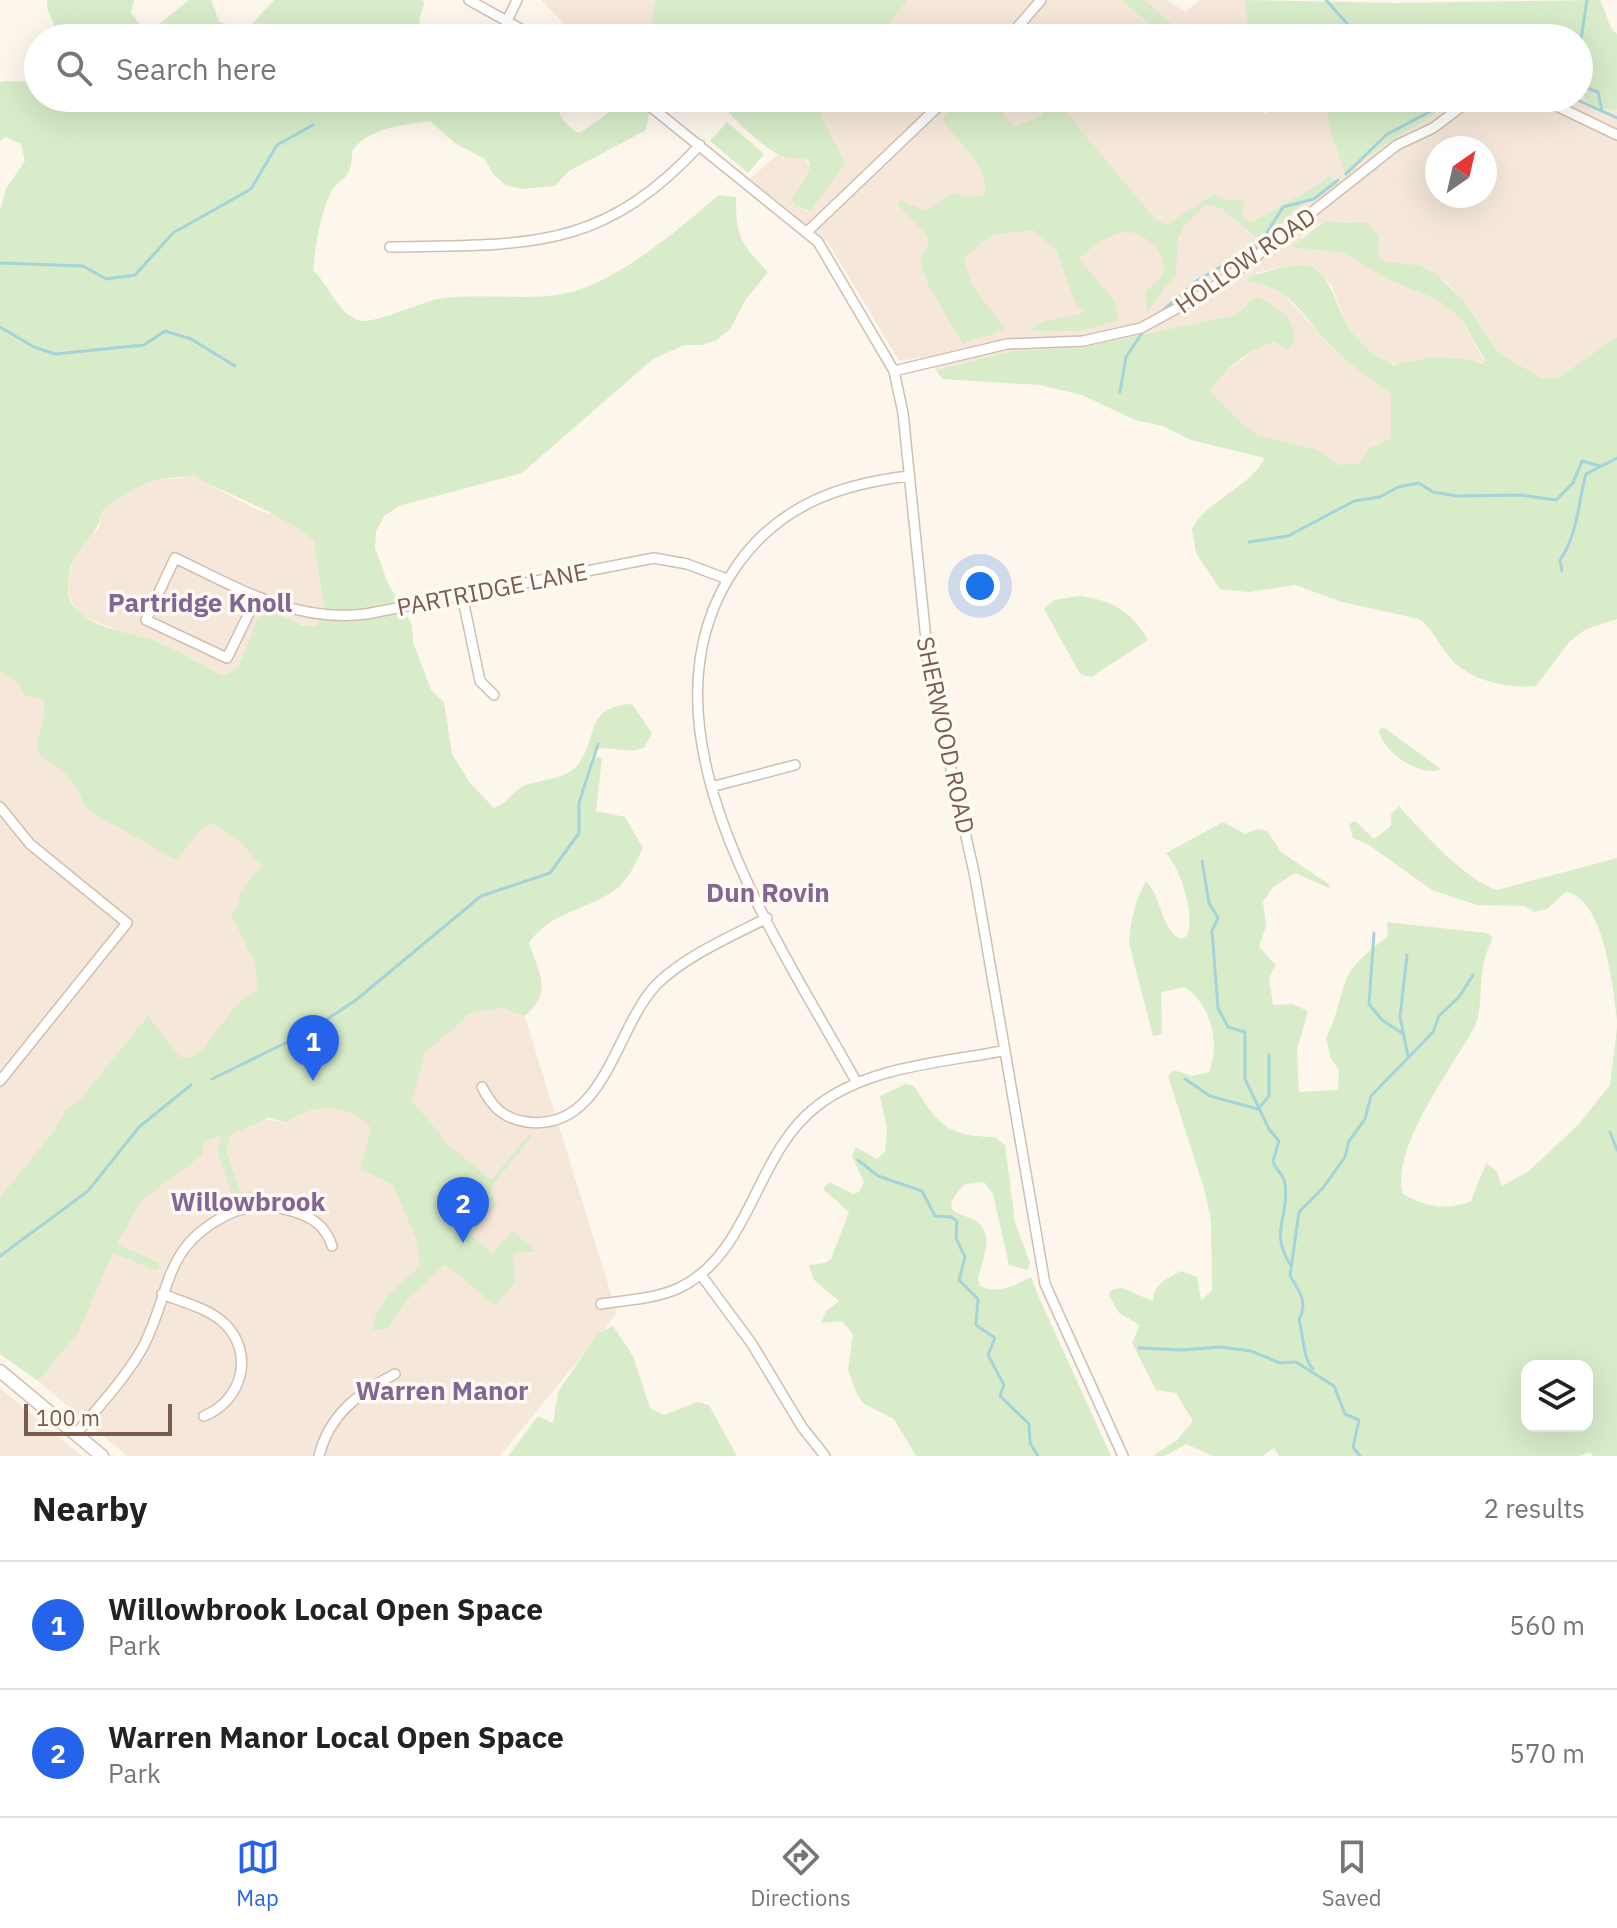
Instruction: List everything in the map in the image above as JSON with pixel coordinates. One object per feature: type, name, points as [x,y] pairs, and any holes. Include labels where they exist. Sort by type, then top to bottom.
[{"type":"street","points":[[469,0],[512,24]]},
{"type":"street","points":[[507,21],[517,0]]},
{"type":"street","points":[[1020,24],[1041,0]]},
{"type":"street","name":"SHERWOOD ROAD","points":[[658,112],[808,231],[828,255],[894,371],[903,413],[928,659],[970,851],[1002,1051],[1029,1177],[1045,1284],[1123,1456]]},
{"type":"street","points":[[808,231],[932,112]]},
{"type":"street","name":"HOLLOW ROAD","points":[[894,371],[1007,344],[1083,341],[1141,328],[1215,286],[1397,145],[1433,128],[1454,112]]},
{"type":"street","points":[[1569,112],[1617,135]]},
{"type":"street","points":[[390,247],[531,243],[566,236],[593,227],[637,202],[700,145]]},
{"type":"street","points":[[857,1083],[731,847],[711,787],[700,716],[701,658],[711,612],[727,579],[757,539],[816,497],[863,481],[909,476]]},
{"type":"street","name":"PARTRIDGE LANE","points":[[257,597],[227,658],[146,620],[175,558],[296,612],[339,617],[654,558],[687,564],[727,579]]},
{"type":"street","points":[[462,595],[480,681],[494,695]]},
{"type":"street","points":[[711,787],[795,765]]},
{"type":"street","points":[[0,807],[30,844],[127,923],[0,1081]]},
{"type":"street","points":[[482,1087],[490,1104],[512,1119],[541,1123],[569,1115],[591,1096],[635,1015],[656,985],[687,961],[767,918]]},
{"type":"street","points":[[601,1304],[662,1294],[701,1275],[731,1238],[787,1135],[814,1109],[857,1083],[888,1072],[1002,1051]]},
{"type":"street","points":[[76,1434],[135,1361],[177,1257],[200,1230],[233,1212],[266,1206],[297,1213],[320,1224],[332,1246]]},
{"type":"street","points":[[701,1275],[759,1354],[802,1427],[825,1456]]},
{"type":"street","points":[[162,1294],[213,1314],[225,1324],[240,1351],[240,1382],[233,1395],[227,1404],[204,1416]]},
{"type":"street","points":[[0,1371],[102,1456]]},
{"type":"street","points":[[319,1456],[325,1436],[345,1408],[371,1386],[395,1374]]},
{"type":"shaded area","points":[[541,0],[656,0],[653,24],[564,24]]},
{"type":"shaded area","points":[[906,0],[1121,0],[1150,24],[888,24]]},
{"type":"shaded area","points":[[1145,0],[1167,0],[1185,12],[1200,0],[1244,0],[1248,24],[1172,24]]},
{"type":"shaded area","points":[[1593,106],[1597,109],[1617,109],[1617,337],[1556,379],[1542,378],[1500,354],[1474,314],[1447,282],[1419,265],[1386,262],[1378,257],[1377,231],[1348,221],[1320,223],[1301,237],[1302,248],[1344,253],[1389,280],[1438,300],[1460,317],[1485,363],[1431,357],[1399,365],[1385,362],[1358,341],[1343,317],[1332,286],[1317,269],[1293,265],[1256,273],[1253,282],[1271,285],[1283,293],[1333,349],[1391,394],[1391,438],[1373,446],[1362,461],[1354,465],[1340,465],[1315,449],[1258,435],[1243,425],[1211,392],[1219,377],[1262,345],[1275,342],[1255,297],[1236,315],[1083,347],[1013,351],[936,370],[930,356],[899,361],[828,242],[750,179],[778,154],[805,159],[810,168],[800,183],[796,206],[808,212],[844,158],[833,145],[822,112],[1328,112],[1344,165],[1353,168],[1364,156],[1438,112],[1593,112]]},
{"type":"shaded area","points":[[194,476],[255,509],[288,520],[314,541],[324,610],[317,626],[257,620],[238,668],[223,676],[162,643],[128,635],[80,615],[71,600],[67,584],[76,551],[99,528],[102,511],[143,482]]},
{"type":"shaded area","points":[[0,638],[295,835],[267,987],[224,1112],[218,1153],[243,1198],[227,1152],[230,1135],[251,1118],[287,1122],[323,1097],[349,1107],[374,1127],[391,1182],[417,1235],[421,1272],[528,1135],[491,1180],[410,1113],[422,1055],[457,1018],[520,1001],[617,1313],[500,1456],[127,1456],[38,1381],[78,1333],[113,1252],[157,1271],[160,1263],[117,1244],[132,1207],[148,1017],[0,1197]]},
{"type":"shaded area","points":[[0,1388],[82,1456],[0,1456]]},
{"type":"green space","points":[[47,0],[134,0],[131,13],[139,24],[54,24]]},
{"type":"green space","points":[[189,0],[211,0],[219,21],[225,24],[159,24]]},
{"type":"green space","points":[[274,0],[423,0],[419,24],[252,24]]},
{"type":"green space","points":[[656,0],[906,0],[888,24],[652,24]]},
{"type":"green space","points":[[1121,0],[1145,0],[1172,24],[1151,24]]},
{"type":"green space","points":[[1244,0],[1395,3],[1600,0],[1612,30],[1617,34],[1617,109],[1597,109],[1593,106],[1593,24],[1248,24]]},
{"type":"green space","points":[[5,81],[24,82],[24,112],[559,112],[578,133],[610,112],[648,112],[646,130],[569,171],[555,186],[522,189],[505,185],[493,174],[485,159],[456,144],[430,121],[377,132],[352,151],[350,169],[330,194],[321,222],[313,270],[350,316],[364,321],[438,299],[561,294],[597,283],[634,262],[719,195],[736,197],[737,222],[742,239],[768,272],[746,299],[730,329],[717,340],[701,345],[684,345],[653,359],[522,473],[399,506],[384,516],[376,531],[375,548],[387,581],[412,625],[413,642],[431,690],[444,702],[452,754],[470,783],[494,808],[523,786],[571,771],[586,751],[598,720],[615,706],[632,704],[652,733],[644,748],[595,749],[589,763],[597,757],[602,758],[596,811],[625,817],[643,848],[628,876],[604,897],[557,918],[529,943],[542,982],[539,999],[524,1016],[500,1007],[468,1015],[425,1053],[412,1101],[450,1146],[491,1180],[528,1135],[533,1135],[493,1185],[490,1193],[496,1205],[471,1235],[493,1253],[512,1231],[536,1251],[513,1253],[515,1282],[496,1306],[445,1264],[407,1300],[388,1328],[372,1330],[383,1302],[420,1266],[417,1241],[393,1185],[360,1169],[371,1128],[341,1109],[320,1108],[287,1122],[268,1118],[230,1135],[227,1152],[243,1198],[234,1200],[218,1153],[220,1136],[204,1142],[202,1155],[142,1200],[117,1244],[160,1263],[157,1271],[113,1253],[78,1333],[38,1381],[0,1354],[0,1197],[54,1131],[66,1109],[78,1102],[148,1016],[180,1057],[190,1058],[204,1048],[236,1005],[258,989],[254,961],[231,914],[239,904],[240,892],[261,866],[240,841],[212,823],[198,833],[176,860],[88,810],[72,781],[61,769],[46,761],[36,748],[45,715],[43,699],[26,696],[17,682],[0,671],[0,210],[6,188],[25,161],[21,144],[6,137],[0,141],[0,82]],"holes":[[[194,476],[272,513],[314,541],[324,610],[316,626],[300,625],[270,610],[257,620],[238,668],[223,676],[163,644],[88,619],[76,609],[69,597],[70,569],[95,530],[102,511],[144,484]]]},
{"type":"green space","points":[[729,112],[822,112],[821,117],[846,163],[810,211],[796,206],[792,199],[810,168],[809,161],[777,153]]},
{"type":"green space","points":[[949,112],[1002,112],[1014,127],[1042,116],[1043,112],[1066,112],[1154,218],[1166,225],[1214,194],[1226,200],[1245,201],[1241,216],[1251,223],[1321,183],[1329,175],[1338,184],[1297,209],[1236,264],[1200,283],[1201,278],[1259,240],[1222,208],[1206,204],[1186,224],[1178,238],[1176,273],[1147,313],[1145,292],[1162,274],[1163,259],[1148,240],[1134,233],[1121,232],[1108,237],[1078,258],[1115,301],[1119,320],[1080,331],[1029,331],[1044,321],[1081,314],[1084,309],[1076,305],[1056,250],[1033,230],[991,235],[964,259],[972,286],[1005,328],[963,344],[930,289],[920,261],[928,245],[927,235],[897,204],[900,200],[926,211],[952,193],[971,197],[984,195],[983,175],[943,118]]},
{"type":"green space","points":[[1327,112],[1437,112],[1371,154],[1346,176]]},
{"type":"green space","points":[[727,122],[764,154],[748,173],[710,141]]},
{"type":"green space","points":[[1325,221],[1367,223],[1379,235],[1378,257],[1386,262],[1419,265],[1436,274],[1465,302],[1500,354],[1542,378],[1556,379],[1617,337],[1617,619],[1586,629],[1569,642],[1536,686],[1499,684],[1464,670],[1419,619],[1342,602],[1295,585],[1248,592],[1220,589],[1196,553],[1192,529],[1206,510],[1248,478],[1265,458],[1191,440],[1163,426],[1135,420],[1082,395],[1040,385],[942,379],[936,370],[1013,351],[1083,347],[1236,315],[1255,297],[1287,317],[1294,333],[1293,342],[1288,351],[1275,342],[1247,355],[1222,376],[1211,392],[1243,425],[1258,435],[1315,449],[1340,465],[1358,464],[1370,448],[1391,438],[1391,394],[1339,353],[1285,296],[1261,284],[1245,281],[1255,275],[1289,266],[1312,268],[1326,280],[1351,331],[1386,361],[1394,365],[1431,357],[1465,359],[1483,364],[1485,360],[1460,317],[1438,300],[1389,280],[1344,253],[1291,247]]},
{"type":"green space","points":[[1078,596],[1119,608],[1135,621],[1148,640],[1091,677],[1080,674],[1044,609],[1054,600]]},
{"type":"green space","points":[[1382,728],[1441,769],[1424,770],[1404,761],[1381,738],[1379,730]]},
{"type":"green space","points":[[1399,806],[1458,866],[1497,890],[1617,858],[1617,1020],[1609,967],[1598,926],[1579,898],[1566,892],[1547,909],[1534,912],[1525,906],[1477,905],[1432,890],[1369,845],[1353,838],[1349,824],[1355,821],[1374,839],[1391,826],[1391,814]]},
{"type":"green space","points":[[1223,822],[1245,834],[1258,829],[1267,831],[1281,852],[1330,885],[1329,888],[1295,873],[1273,887],[1263,902],[1266,926],[1259,947],[1276,965],[1269,977],[1273,1005],[1292,1004],[1308,1011],[1297,1050],[1299,1092],[1338,1090],[1339,1070],[1331,1059],[1326,1038],[1348,976],[1363,957],[1388,936],[1387,922],[1486,933],[1493,937],[1484,963],[1479,1014],[1474,1028],[1425,1109],[1406,1155],[1401,1176],[1403,1194],[1420,1202],[1445,1207],[1471,1201],[1486,1163],[1496,1170],[1502,1186],[1529,1171],[1579,1124],[1610,1085],[1617,1027],[1617,1456],[1593,1456],[1590,1452],[1579,1456],[1279,1456],[1274,1448],[1262,1456],[1213,1456],[1186,1444],[1165,1456],[1153,1456],[1177,1440],[1193,1421],[1176,1393],[1156,1390],[1132,1343],[1140,1325],[1119,1313],[1109,1295],[1111,1290],[1122,1288],[1153,1301],[1159,1286],[1181,1271],[1197,1277],[1201,1301],[1212,1290],[1211,1221],[1205,1192],[1168,1076],[1174,1070],[1192,1076],[1209,1072],[1214,1049],[1211,1026],[1202,1004],[1185,987],[1161,992],[1162,1034],[1153,1036],[1129,943],[1134,910],[1146,881],[1173,934],[1180,939],[1187,936],[1189,917],[1186,893],[1166,853]]},
{"type":"green space","points":[[906,1084],[914,1086],[938,1119],[954,1131],[995,1137],[1005,1145],[1015,1222],[1030,1263],[1027,1270],[1009,1265],[993,1194],[984,1182],[965,1184],[951,1204],[957,1213],[979,1223],[984,1230],[986,1242],[978,1280],[980,1286],[1000,1289],[1031,1277],[1111,1456],[916,1456],[894,1419],[864,1404],[857,1394],[848,1370],[853,1334],[842,1321],[821,1323],[826,1311],[839,1301],[814,1280],[809,1265],[831,1259],[849,1212],[823,1189],[829,1182],[853,1194],[859,1192],[864,1182],[852,1156],[856,1147],[877,1159],[885,1152],[887,1129],[880,1096]]},
{"type":"green space","points":[[613,1326],[633,1356],[650,1408],[664,1415],[698,1402],[709,1405],[737,1456],[508,1456],[538,1416],[553,1423],[558,1392],[598,1333]]},
{"type":"waterway","points":[[1326,0],[1347,24]]},
{"type":"waterway","points":[[1583,24],[1587,0]]},
{"type":"waterway","points":[[1593,90],[1598,92],[1602,111]]},
{"type":"waterway","points":[[1593,107],[1617,118]]},
{"type":"waterway","points":[[1346,174],[1386,135],[1429,112]]},
{"type":"waterway","points":[[0,263],[83,266],[106,279],[135,275],[173,233],[251,189],[277,145],[313,125]]},
{"type":"waterway","points":[[1160,313],[1198,280],[1260,244],[1283,207],[1314,199],[1338,180]]},
{"type":"waterway","points":[[0,327],[34,347],[55,354],[144,345],[165,331],[191,339],[235,366]]},
{"type":"waterway","points":[[1120,392],[1126,357],[1144,330]]},
{"type":"waterway","points":[[1562,571],[1560,560],[1574,529],[1586,474],[1617,458]]},
{"type":"waterway","points":[[1249,542],[1288,536],[1354,501],[1380,497],[1398,487],[1419,483],[1433,492],[1457,496],[1521,495],[1556,500],[1573,483],[1582,461],[1600,466]]},
{"type":"waterway","points":[[212,1079],[308,1032],[356,1000],[481,896],[550,873],[579,833],[579,803],[598,744]]},
{"type":"waterway","points":[[1202,861],[1209,903],[1218,918],[1212,931],[1218,1008],[1228,1027],[1245,1032],[1245,1079],[1269,1129],[1279,1141],[1273,1161],[1285,1183],[1281,1242],[1290,1264]]},
{"type":"waterway","points":[[1374,933],[1369,1004],[1382,1020],[1402,1033]]},
{"type":"waterway","points":[[1407,955],[1400,1017],[1408,1056]]},
{"type":"waterway","points":[[1313,1369],[1305,1352],[1299,1320],[1303,1308],[1302,1297],[1290,1276],[1299,1212],[1323,1188],[1345,1157],[1349,1141],[1365,1119],[1371,1096],[1433,1032],[1439,1016],[1459,997],[1473,975]]},
{"type":"waterway","points":[[1258,1109],[1269,1096],[1269,1055]]},
{"type":"waterway","points":[[1185,1079],[1210,1096],[1258,1109]]},
{"type":"waterway","points":[[0,1256],[88,1191],[139,1127],[191,1085]]},
{"type":"waterway","points":[[1610,1132],[1617,1150]]},
{"type":"waterway","points":[[858,1160],[878,1176],[922,1191],[935,1216],[951,1217],[957,1221],[956,1238],[965,1257],[959,1280],[978,1299],[976,1325],[995,1338],[988,1355],[1004,1385],[1000,1396],[1029,1424],[1030,1443],[1038,1456]]},
{"type":"waterway","points":[[1139,1348],[1182,1350],[1220,1347],[1251,1351],[1280,1363],[1296,1362],[1334,1386],[1345,1414],[1359,1420],[1353,1447],[1360,1456]]},
{"type":"place","name":"Willowbrook Local Open Space","points":[[313,1081]]},
{"type":"place","name":"Warren Manor Local Open Space","points":[[463,1243]]},
{"type":"district","name":"Partridge Knoll","points":[[200,602]]},
{"type":"district","name":"Dun Rovin","points":[[768,892]]},
{"type":"district","name":"Willowbrook","points":[[248,1201]]},
{"type":"district","name":"Warren Manor","points":[[442,1390]]}]
